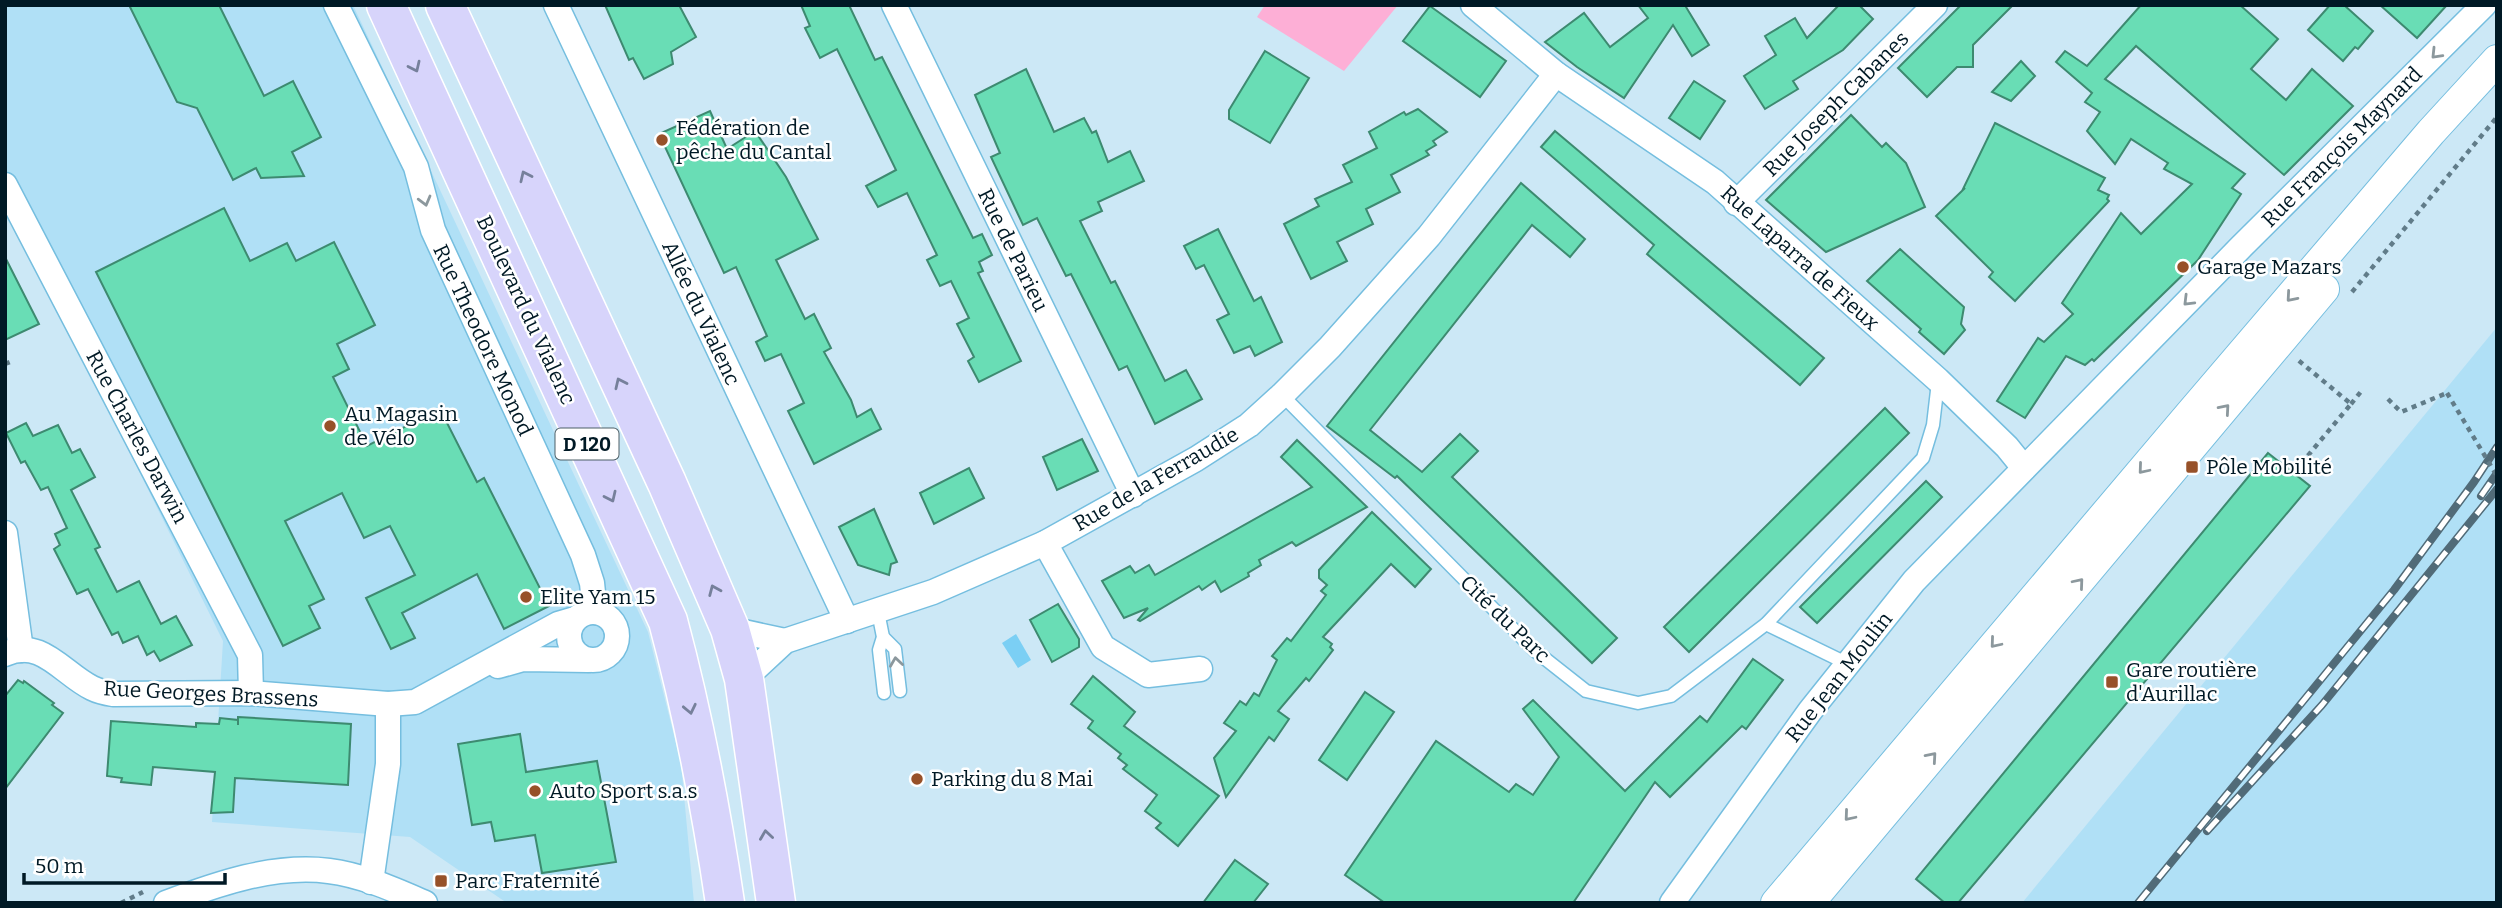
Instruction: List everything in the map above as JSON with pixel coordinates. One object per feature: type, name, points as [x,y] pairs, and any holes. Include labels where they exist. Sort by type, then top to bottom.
[{"type":"main road","name":"Boulevard du Vialenc","points":[[386,5],[443,156],[668,621],[686,687],[708,793],[725,903]]},
{"type":"main road","name":"D 120","points":[[445,5],[667,483],[730,629],[744,679],[776,903]]},
{"type":"street","name":"Rue Theodore Monod","points":[[336,5],[416,167],[433,230],[583,555],[592,583],[585,615]]},
{"type":"street","name":"Allée du Vialenc","points":[[555,5],[847,621]]},
{"type":"street","name":"Rue de Parieu","points":[[894,5],[1133,495]]},
{"type":"street","name":"Rue Laparra de Fieux","points":[[1473,5],[1556,74],[1715,182],[1938,380],[2007,447],[2024,468]]},
{"type":"street","name":"Rue Joseph Cabanes","points":[[1736,203],[1935,5]]},
{"type":"street","name":"Rue François Maynard","points":[[2024,468],[2484,5]]},
{"type":"street","points":[[1776,903],[2198,404],[2431,132],[2497,61]]},
{"type":"street","name":"Rue Theodore Monod","points":[[368,70],[392,96],[418,152],[443,156]]},
{"type":"street","name":"Rue de la Ferraudie","points":[[744,679],[785,641],[933,592],[1045,543],[1207,453],[1249,425],[1330,347],[1429,236],[1556,74]]},
{"type":"street","points":[[1809,903],[2233,400],[2497,75]]},
{"type":"street","name":"Rue Charles Darwin","points":[[5,185],[250,655],[251,693]]},
{"type":"street","name":"Rue Jean Moulin","points":[[1672,903],[1810,711],[1914,581],[2024,468]]},
{"type":"street","points":[[5,533],[13,652]]},
{"type":"street","points":[[1045,543],[1103,647],[1148,675],[1200,669]]},
{"type":"street","points":[[603,613],[614,624],[617,639],[610,653],[596,660],[588,660],[575,653],[569,633],[585,615],[603,613]]},
{"type":"street","name":"Rue Georges Brassens","points":[[13,652],[27,649],[43,654],[92,689],[113,694],[251,693],[388,704],[415,702],[558,624],[585,615]]},
{"type":"street","points":[[730,629],[785,641]]},
{"type":"street","name":"Rue Georges Brassens","points":[[452,683],[523,659],[588,660]]},
{"type":"street","points":[[371,882],[387,764],[388,704]]},
{"type":"street","points":[[166,903],[219,884],[275,872],[329,871],[387,886],[425,903]]},
{"type":"lane","name":"Cité du Parc","points":[[1282,395],[1534,650],[1586,691],[1637,703],[1671,696],[1766,624],[1923,458],[1933,425],[1938,380]]},
{"type":"lane","points":[[878,612],[883,637],[879,650],[884,693]]},
{"type":"lane","points":[[1766,624],[1848,664]]},
{"type":"lane","points":[[883,637],[895,649],[900,691]]},
{"type":"path","points":[[2297,359],[2351,404]]},
{"type":"path","points":[[2295,471],[2362,389]]},
{"type":"path","points":[[2388,399],[2401,412],[2447,393],[2497,476]]},
{"type":"shaded area","points":[[5,5],[353,5],[648,632],[681,763],[694,903],[507,903],[410,837],[212,822],[223,641],[76,344],[5,168]]},
{"type":"shaded area","points":[[1265,5],[1398,5],[1344,71],[1257,17]]},
{"type":"shaded area","points":[[2497,327],[2497,900],[2494,903],[2022,903]]},
{"type":"shaded area","points":[[1016,634],[1031,660],[1018,668],[1002,643]]},
{"type":"building","points":[[129,5],[219,5],[264,96],[293,81],[321,137],[292,152],[304,176],[261,178],[256,168],[233,180],[197,108],[177,102]]},
{"type":"building","points":[[605,5],[679,5],[696,37],[671,52],[673,64],[644,79],[633,58],[629,60]]},
{"type":"building","points":[[801,5],[849,5],[875,60],[882,57],[973,238],[982,234],[992,255],[979,262],[983,271],[978,273],[1021,361],[979,382],[968,361],[974,357],[957,324],[969,318],[951,281],[940,286],[927,260],[937,255],[907,193],[878,207],[866,186],[896,170],[837,49],[820,58],[805,28],[810,26]]},
{"type":"building","points":[[1638,5],[1687,5],[1709,45],[1692,56],[1673,25],[1624,98],[1545,42],[1584,13],[1610,47],[1648,18]]},
{"type":"building","points":[[1839,5],[1859,5],[1873,19],[1843,50],[1793,81],[1798,89],[1765,109],[1744,76],[1776,55],[1765,36],[1795,18],[1807,38]]},
{"type":"building","points":[[1961,5],[2013,5],[1973,45],[1973,67],[1957,67],[1927,97],[1898,68]]},
{"type":"building","points":[[2141,5],[2240,5],[2278,39],[2251,69],[2286,100],[2312,69],[2353,106],[2284,175],[2136,46],[2105,79],[2245,174],[2232,188],[2241,194],[2198,260],[2094,361],[2092,359],[2085,365],[2066,356],[2025,418],[1997,401],[2038,338],[2044,342],[2073,314],[2062,303],[2121,213],[2141,234],[2192,184],[2164,169],[2168,163],[2131,139],[2115,164],[2087,131],[2100,112],[2085,102],[2092,93],[2056,62],[2065,51],[2087,66]]},
{"type":"building","points":[[2330,5],[2344,5],[2373,31],[2358,49],[2355,47],[2343,61],[2308,30]]},
{"type":"building","points":[[2380,5],[2447,5],[2417,38]]},
{"type":"building","points":[[1430,6],[1506,61],[1480,97],[1403,41]]},
{"type":"building","points":[[1265,51],[1309,78],[1270,143],[1229,119],[1229,110]]},
{"type":"building","points":[[2021,61],[2035,76],[2011,101],[1992,92]]},
{"type":"building","points":[[1026,69],[1054,132],[1084,118],[1092,133],[1096,131],[1108,162],[1130,151],[1144,181],[1098,202],[1102,211],[1080,221],[1111,283],[1115,281],[1165,381],[1186,370],[1202,399],[1155,424],[1127,366],[1119,370],[1071,274],[1066,276],[1037,218],[1023,225],[991,157],[1000,153],[975,95]]},
{"type":"building","points":[[1694,81],[1725,101],[1700,139],[1669,118]]},
{"type":"building","points":[[1418,109],[1447,132],[1433,141],[1436,145],[1426,151],[1429,155],[1391,175],[1400,192],[1366,209],[1373,224],[1337,242],[1347,261],[1311,279],[1284,224],[1319,206],[1315,199],[1352,182],[1343,165],[1377,148],[1369,132],[1404,112],[1406,115]]},
{"type":"building","points":[[710,111],[727,149],[755,131],[786,177],[818,239],[776,260],[805,319],[814,314],[831,348],[824,352],[851,400],[857,417],[871,409],[881,429],[814,464],[788,411],[804,403],[781,354],[765,361],[756,342],[767,336],[736,267],[724,273],[659,134]]},
{"type":"building","points":[[1851,115],[1882,147],[1886,143],[1906,163],[1925,207],[1826,252],[1766,200]]},
{"type":"building","points":[[1995,123],[2105,178],[2098,190],[2109,195],[2109,201],[2015,301],[1989,277],[1993,272],[1936,216],[1965,188],[1963,189]]},
{"type":"building","points":[[1555,131],[1824,358],[1800,385],[1647,254],[1654,245],[1541,147]]},
{"type":"building","points":[[1521,183],[1585,239],[1570,257],[1532,225],[1370,430],[1422,472],[1460,434],[1478,451],[1452,477],[1617,638],[1592,663],[1397,476],[1395,478],[1327,426]]},
{"type":"building","points":[[224,208],[250,261],[287,243],[296,261],[334,242],[375,325],[337,344],[349,369],[333,377],[367,446],[440,409],[477,482],[484,478],[549,606],[504,629],[477,574],[402,613],[415,638],[391,649],[366,598],[415,575],[390,526],[364,538],[342,493],[285,521],[324,599],[309,606],[320,628],[283,646],[96,272]]},
{"type":"building","points":[[1218,229],[1254,301],[1261,297],[1282,342],[1255,356],[1250,346],[1234,353],[1217,320],[1229,314],[1204,265],[1196,269],[1184,246]]},
{"type":"building","points":[[1900,249],[1964,307],[1961,324],[1965,330],[1944,354],[1919,332],[1921,329],[1867,281]]},
{"type":"building","points":[[5,257],[39,324],[5,340]]},
{"type":"building","points":[[1885,408],[1909,433],[1689,652],[1664,627]]},
{"type":"building","points":[[26,423],[33,436],[58,425],[72,453],[80,449],[95,477],[71,490],[100,547],[95,549],[117,592],[139,581],[161,624],[176,616],[192,645],[160,661],[154,651],[147,655],[138,636],[123,643],[118,632],[112,635],[88,589],[77,594],[54,549],[60,545],[55,534],[67,528],[48,487],[41,490],[25,461],[21,463],[6,433]]},
{"type":"building","points":[[1082,439],[1098,471],[1057,490],[1043,457]]},
{"type":"building","points":[[1297,440],[1367,507],[1296,546],[1292,542],[1259,560],[1261,565],[1248,573],[1249,576],[1221,592],[1215,581],[1202,590],[1199,586],[1140,621],[1138,620],[1148,608],[1124,618],[1102,581],[1130,566],[1135,573],[1149,565],[1155,575],[1312,487],[1281,457]]},
{"type":"building","points":[[2268,453],[2310,486],[1958,903],[1945,903],[1916,879]]},
{"type":"building","points":[[969,468],[984,498],[934,524],[920,493]]},
{"type":"building","points":[[1926,481],[1942,497],[1817,623],[1800,607]]},
{"type":"building","points":[[874,509],[897,562],[891,564],[889,575],[858,565],[839,527]]},
{"type":"building","points":[[1372,512],[1431,569],[1415,587],[1391,564],[1323,637],[1332,644],[1330,647],[1333,650],[1309,681],[1306,678],[1278,711],[1289,719],[1274,741],[1269,737],[1226,797],[1214,758],[1236,731],[1224,723],[1240,701],[1246,705],[1254,693],[1259,696],[1277,660],[1272,656],[1287,638],[1291,641],[1326,595],[1321,591],[1327,585],[1319,578],[1319,570]]},
{"type":"building","points":[[1058,604],[1079,639],[1079,647],[1052,662],[1030,620]]},
{"type":"building","points":[[1753,659],[1783,680],[1746,729],[1742,726],[1670,797],[1655,782],[1573,903],[1385,903],[1345,875],[1436,741],[1509,792],[1516,784],[1533,795],[1559,757],[1523,709],[1533,700],[1625,791],[1700,716],[1707,722]]},
{"type":"building","points":[[1093,676],[1135,712],[1124,726],[1219,796],[1178,846],[1156,828],[1161,823],[1145,811],[1157,795],[1123,769],[1127,765],[1118,758],[1121,754],[1088,728],[1093,721],[1071,704]]},
{"type":"building","points":[[18,680],[23,683],[24,681],[54,703],[52,705],[63,713],[5,789],[5,696]]},
{"type":"building","points":[[1365,692],[1394,712],[1347,780],[1319,760]]},
{"type":"building","points":[[238,717],[351,724],[348,785],[235,778],[233,812],[211,813],[215,772],[153,767],[151,785],[121,782],[122,778],[107,776],[111,721],[196,727],[196,723],[219,724],[220,718],[238,720]]},
{"type":"building","name":"Auto Sport s.a.s","points":[[520,734],[526,772],[597,761],[616,862],[542,873],[535,835],[495,841],[491,822],[472,825],[458,744]]},
{"type":"building","points":[[1235,860],[1268,884],[1253,903],[1203,903]]},
{"type":"railway","points":[[2138,903],[2394,590],[2497,447]]},
{"type":"railway","points":[[2481,496],[2497,473]]},
{"type":"railway","points":[[2207,831],[2322,705],[2497,489]]},
{"type":"place","name":"Fédération de pêche du Cantal","points":[[662,140]]},
{"type":"place","name":"Garage Mazars","points":[[2183,267]]},
{"type":"place","name":"Au Magasin de Vélo","points":[[330,426]]},
{"type":"place","name":"Pôle Mobilité","points":[[2192,467]]},
{"type":"place","name":"Elite Yam 15","points":[[526,597]]},
{"type":"place","name":"Gare routière d'Aurillac","points":[[2112,682]]},
{"type":"place","name":"Parking du 8 Mai","points":[[917,779]]},
{"type":"place","name":"Auto Sport s.a.s","points":[[535,791]]},
{"type":"place","name":"Parc Fraternité","points":[[441,881]]}]
